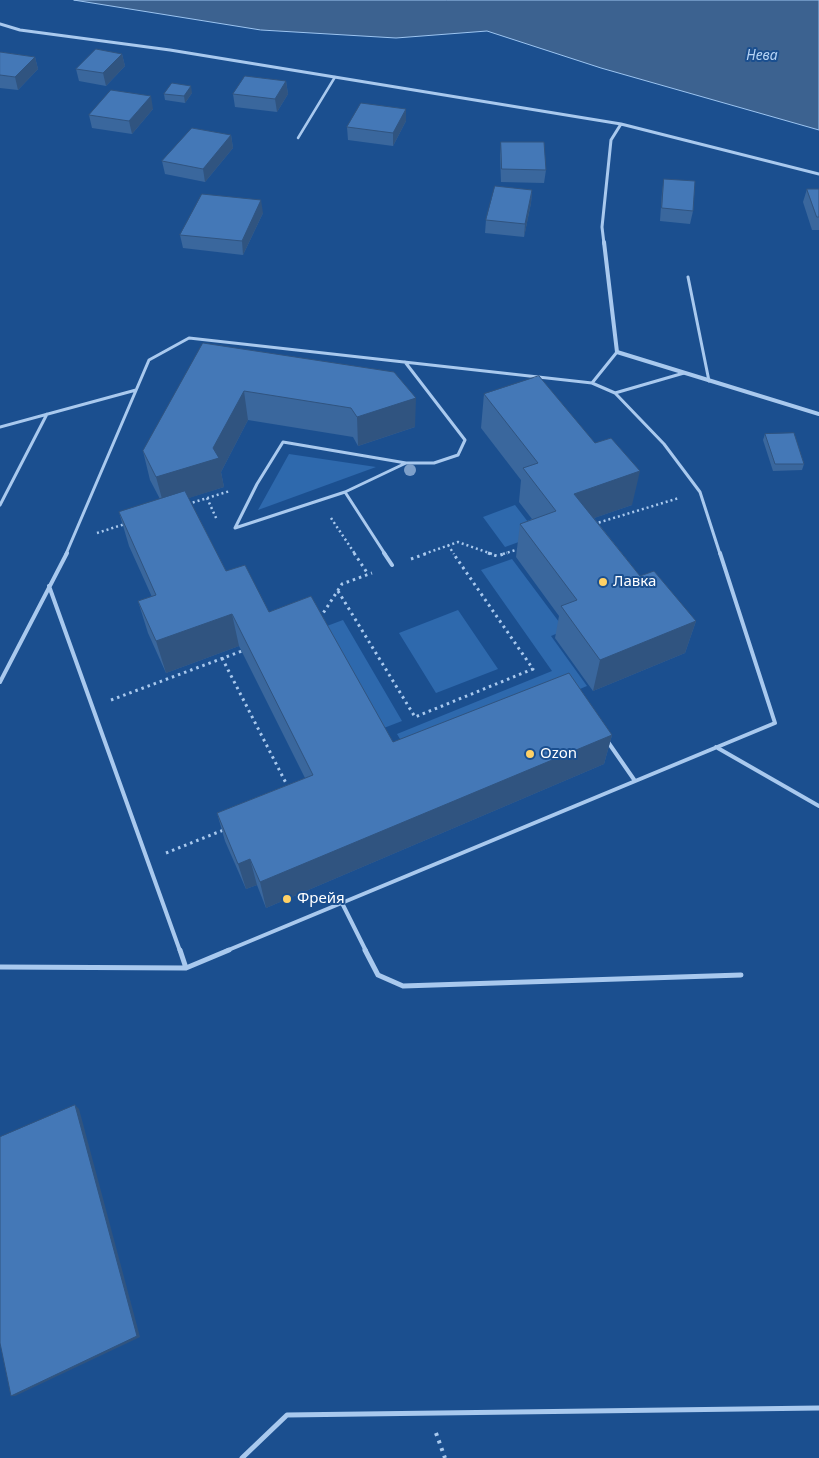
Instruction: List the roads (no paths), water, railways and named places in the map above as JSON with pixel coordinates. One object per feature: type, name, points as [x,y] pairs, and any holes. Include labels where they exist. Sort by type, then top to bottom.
[{"type":"street","points":[[0,24],[20,30],[170,50],[621,124],[819,174]]},
{"type":"street","points":[[621,124],[611,140],[602,227],[618,352],[819,414]]},
{"type":"lane","points":[[298,138],[335,78]]},
{"type":"lane","points":[[688,277],[709,381]]},
{"type":"lane","points":[[0,682],[73,541],[148,360],[189,338],[592,383],[615,393],[664,444],[700,492],[775,723],[186,968],[0,967]]},
{"type":"lane","points":[[592,383],[618,352]]},
{"type":"lane","points":[[405,362],[465,440],[458,455],[434,463],[406,463],[282,442],[257,484],[235,528],[345,492],[406,463]]},
{"type":"lane","points":[[615,393],[684,373]]},
{"type":"lane","points":[[0,427],[136,390]]},
{"type":"lane","points":[[0,505],[47,414]]},
{"type":"lane","points":[[345,492],[392,566]]},
{"type":"lane","points":[[49,586],[186,968]]},
{"type":"lane","points":[[603,735],[635,781]]},
{"type":"lane","points":[[716,747],[819,806]]},
{"type":"lane","points":[[342,902],[378,975],[403,986],[741,975]]},
{"type":"lane","points":[[242,1458],[287,1415],[819,1408]]},
{"type":"water","name":"Нева","points":[[74,0],[819,0],[819,130],[601,68],[487,31],[396,38],[261,30]]},
{"type":"place","name":"Лавка","points":[[603,582]]},
{"type":"place","name":"Ozon","points":[[530,754]]},
{"type":"place","name":"Фрейя","points":[[287,899]]}]
